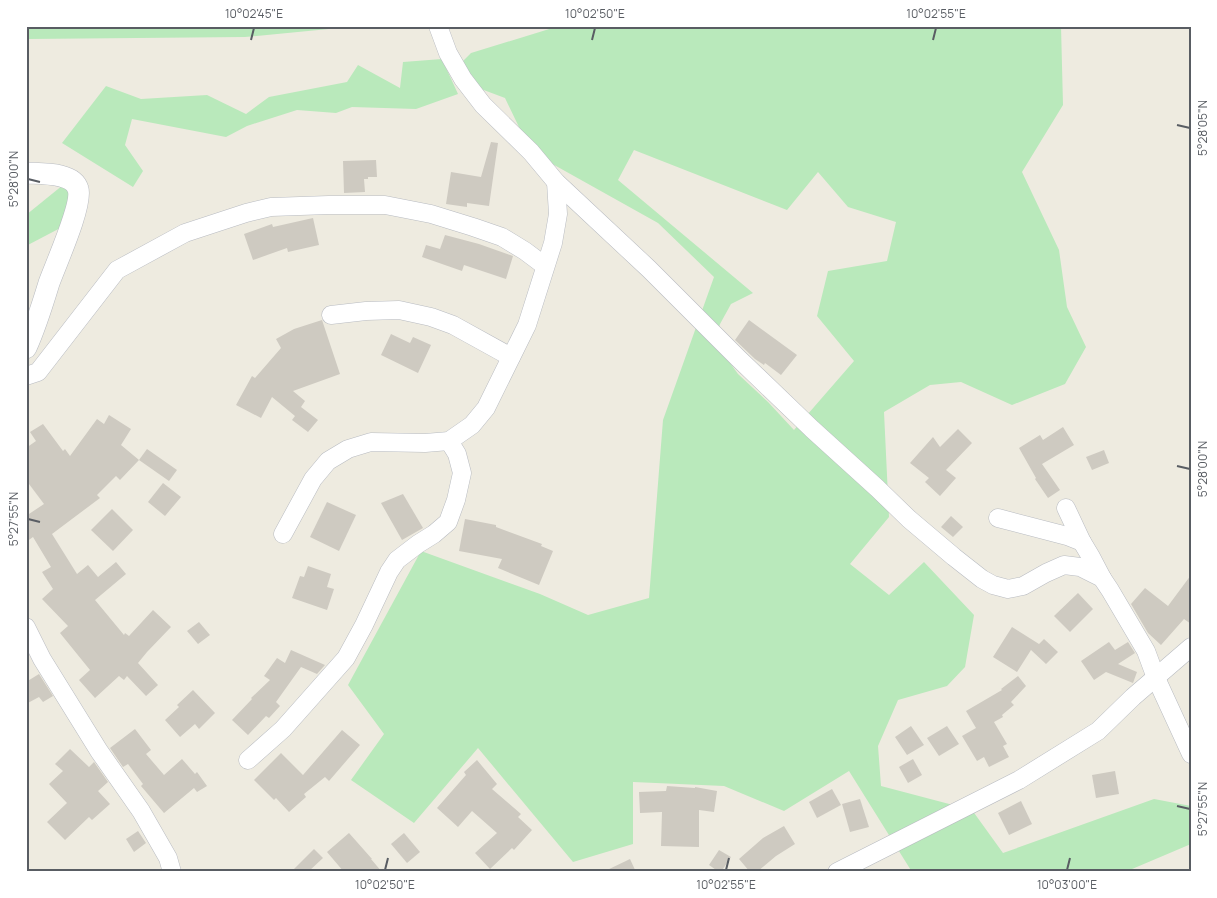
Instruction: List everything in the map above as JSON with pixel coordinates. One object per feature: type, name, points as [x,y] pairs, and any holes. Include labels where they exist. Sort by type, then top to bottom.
[{"type":"street","points":[[438,26],[448,54],[463,79],[478,98],[531,152],[556,182],[650,269],[738,358],[909,520],[982,579],[993,585],[1008,589],[1023,586],[1064,565],[1080,567],[1102,578]]},
{"type":"street","points":[[26,173],[64,177],[73,180],[79,189],[71,228],[26,348]]},
{"type":"street","points":[[283,534],[313,479],[328,462],[348,449],[371,442],[425,443],[449,441],[472,425],[486,408],[527,325],[553,243],[558,214],[556,182]]},
{"type":"street","points":[[26,376],[38,372],[117,270],[185,233],[271,207],[385,206],[431,214],[473,226],[502,237],[545,266]]},
{"type":"street","points":[[331,315],[399,310],[431,317],[453,325],[511,357]]},
{"type":"street","points":[[248,760],[283,729],[346,658],[364,625],[388,572],[398,560],[448,522],[456,500],[462,473],[457,454],[449,441]]},
{"type":"street","points":[[1066,508],[1102,578],[1146,651],[1156,678],[1191,754]]},
{"type":"street","points":[[998,518],[1067,536],[1082,542]]},
{"type":"street","points":[[26,627],[42,659],[83,726],[141,811],[168,858],[172,872]]},
{"type":"street","points":[[837,872],[1019,780],[1098,731],[1133,697],[1191,647]]},
{"type":"green space","points":[[26,26],[341,26],[339,28],[245,37],[26,40]]},
{"type":"green space","points":[[559,26],[1061,26],[1063,105],[1022,172],[1059,250],[1067,307],[1086,347],[1065,384],[1012,405],[961,382],[930,385],[884,412],[889,517],[850,564],[889,595],[924,562],[974,615],[965,667],[947,686],[898,700],[878,746],[881,786],[972,810],[1003,853],[1154,799],[1191,806],[1191,844],[1125,872],[912,872],[849,771],[784,811],[724,786],[633,782],[633,844],[573,862],[478,748],[414,823],[351,780],[384,734],[348,685],[421,551],[540,594],[588,615],[649,598],[663,420],[714,277],[658,223],[531,152],[505,98],[481,89],[460,64],[471,53]],"holes":[[[634,150],[787,210],[818,172],[848,207],[896,222],[887,261],[828,271],[817,316],[854,361],[794,430],[738,374],[715,342],[720,324],[731,304],[753,293],[618,180]]]},
{"type":"green space","points":[[442,59],[458,94],[416,109],[352,107],[336,113],[297,110],[247,126],[226,137],[132,119],[125,145],[143,171],[133,187],[62,143],[106,86],[141,99],[207,95],[246,114],[269,97],[347,82],[358,65],[400,88],[403,62]]},
{"type":"green space","points":[[63,185],[76,194],[66,225],[26,246],[26,215]]},
{"type":"building","points":[[491,142],[498,143],[489,206],[467,203],[467,207],[446,204],[451,172],[481,177]]},
{"type":"building","points":[[376,160],[377,177],[364,179],[365,192],[344,193],[343,161]]},
{"type":"building","points":[[313,218],[319,245],[288,252],[287,248],[253,260],[244,234],[272,224],[273,227]]},
{"type":"building","points":[[445,235],[513,256],[506,279],[464,265],[462,271],[422,257],[426,245],[440,249]]},
{"type":"building","points":[[322,320],[340,374],[293,391],[305,401],[301,407],[318,420],[308,432],[292,420],[295,416],[272,397],[261,418],[236,405],[252,376],[255,378],[281,348],[276,339],[294,329]]},
{"type":"building","points":[[749,320],[797,355],[781,375],[765,363],[764,365],[755,359],[735,340]]},
{"type":"building","points":[[391,334],[410,343],[413,337],[431,345],[418,373],[381,355]]},
{"type":"building","points":[[109,415],[131,429],[121,445],[139,460],[120,480],[116,476],[97,495],[100,498],[52,534],[77,574],[88,565],[98,577],[116,562],[126,574],[95,600],[124,635],[125,633],[129,636],[153,610],[171,627],[138,663],[158,685],[146,696],[127,676],[124,680],[119,676],[95,698],[79,680],[90,670],[60,633],[68,626],[42,599],[53,589],[42,572],[51,567],[33,537],[26,542],[26,516],[44,504],[26,480],[26,448],[36,441],[30,432],[43,424],[63,451],[65,449],[70,456],[97,419],[104,424]]},
{"type":"building","points":[[1063,427],[1074,445],[1042,464],[1060,490],[1048,498],[1035,479],[1019,448],[1040,435],[1043,440]]},
{"type":"building","points":[[958,429],[972,443],[946,470],[956,478],[940,496],[925,482],[929,478],[910,463],[933,437],[940,447]]},
{"type":"building","points":[[147,449],[177,470],[169,481],[139,460]]},
{"type":"building","points":[[1104,450],[1109,463],[1092,470],[1086,457]]},
{"type":"building","points":[[163,483],[181,497],[165,516],[148,502]]},
{"type":"building","points":[[403,494],[423,528],[402,540],[381,503]]},
{"type":"building","points":[[327,502],[356,515],[339,551],[310,537]]},
{"type":"building","points":[[112,509],[133,530],[113,551],[91,530]]},
{"type":"building","points":[[951,516],[963,527],[953,537],[941,527]]},
{"type":"building","points":[[465,519],[496,525],[496,527],[542,544],[541,546],[553,551],[539,585],[498,568],[502,559],[459,551]]},
{"type":"building","points":[[308,566],[331,574],[327,587],[334,589],[327,610],[292,598],[300,576],[304,577]]},
{"type":"building","points":[[1191,575],[1191,624],[1184,619],[1161,645],[1148,633],[1131,604],[1145,588],[1168,606]]},
{"type":"building","points":[[1078,593],[1093,609],[1070,632],[1054,616]]},
{"type":"building","points":[[199,622],[210,635],[198,644],[187,631]]},
{"type":"building","points":[[1012,627],[1039,644],[1044,639],[1058,652],[1046,664],[1031,650],[1017,672],[993,657]]},
{"type":"building","points":[[1109,642],[1115,650],[1128,642],[1135,653],[1118,664],[1137,672],[1133,683],[1106,672],[1094,680],[1081,661]]},
{"type":"building","points":[[291,650],[325,665],[317,674],[301,667],[276,702],[280,706],[269,718],[266,716],[248,735],[232,720],[270,680],[264,676],[277,658],[285,663]]},
{"type":"building","points":[[39,674],[53,696],[43,702],[39,697],[26,704],[26,682]]},
{"type":"building","points":[[1018,676],[1026,686],[1011,702],[1014,705],[1002,715],[1003,717],[994,722],[1007,744],[1003,746],[1009,757],[989,767],[984,757],[977,761],[962,736],[976,728],[966,711],[1002,690]]},
{"type":"building","points":[[193,690],[215,713],[199,729],[195,724],[180,737],[165,720]]},
{"type":"building","points":[[911,726],[924,745],[907,755],[895,737]]},
{"type":"building","points":[[947,726],[959,744],[939,756],[927,738]]},
{"type":"building","points":[[135,729],[151,750],[146,754],[164,775],[182,759],[195,774],[197,772],[207,786],[197,792],[194,788],[164,813],[141,786],[143,784],[128,764],[123,767],[110,748]]},
{"type":"building","points":[[342,730],[360,745],[329,781],[325,777],[304,794],[306,797],[289,812],[276,798],[274,800],[254,780],[281,753],[303,775]]},
{"type":"building","points":[[70,749],[89,767],[94,762],[108,782],[98,791],[110,804],[92,820],[89,817],[65,840],[47,822],[67,803],[49,784],[63,771],[55,764]]},
{"type":"building","points":[[913,759],[922,775],[908,783],[899,767]]},
{"type":"building","points":[[477,760],[497,784],[492,789],[521,814],[518,817],[532,830],[514,850],[512,848],[490,869],[475,853],[497,833],[472,811],[458,827],[437,808],[466,775],[464,772]]},
{"type":"building","points":[[1115,771],[1119,794],[1096,798],[1092,775]]},
{"type":"building","points":[[667,786],[695,787],[717,791],[714,812],[699,810],[699,847],[661,846],[662,812],[640,813],[639,792],[666,791]]},
{"type":"building","points":[[832,789],[841,805],[817,818],[809,802]]},
{"type":"building","points":[[860,799],[869,827],[850,832],[842,804]]},
{"type":"building","points":[[1021,801],[1032,824],[1009,835],[998,813]]},
{"type":"building","points":[[784,826],[795,844],[776,856],[757,872],[750,872],[739,859],[763,838]]},
{"type":"building","points":[[138,831],[146,843],[134,852],[126,839]]},
{"type":"building","points":[[349,833],[382,872],[344,872],[327,852]]},
{"type":"building","points":[[404,833],[420,852],[407,863],[391,844]]},
{"type":"building","points":[[314,849],[323,858],[308,872],[291,872]]},
{"type":"building","points":[[719,850],[731,857],[721,872],[709,865]]},
{"type":"building","points":[[630,859],[636,872],[603,872]]}]
